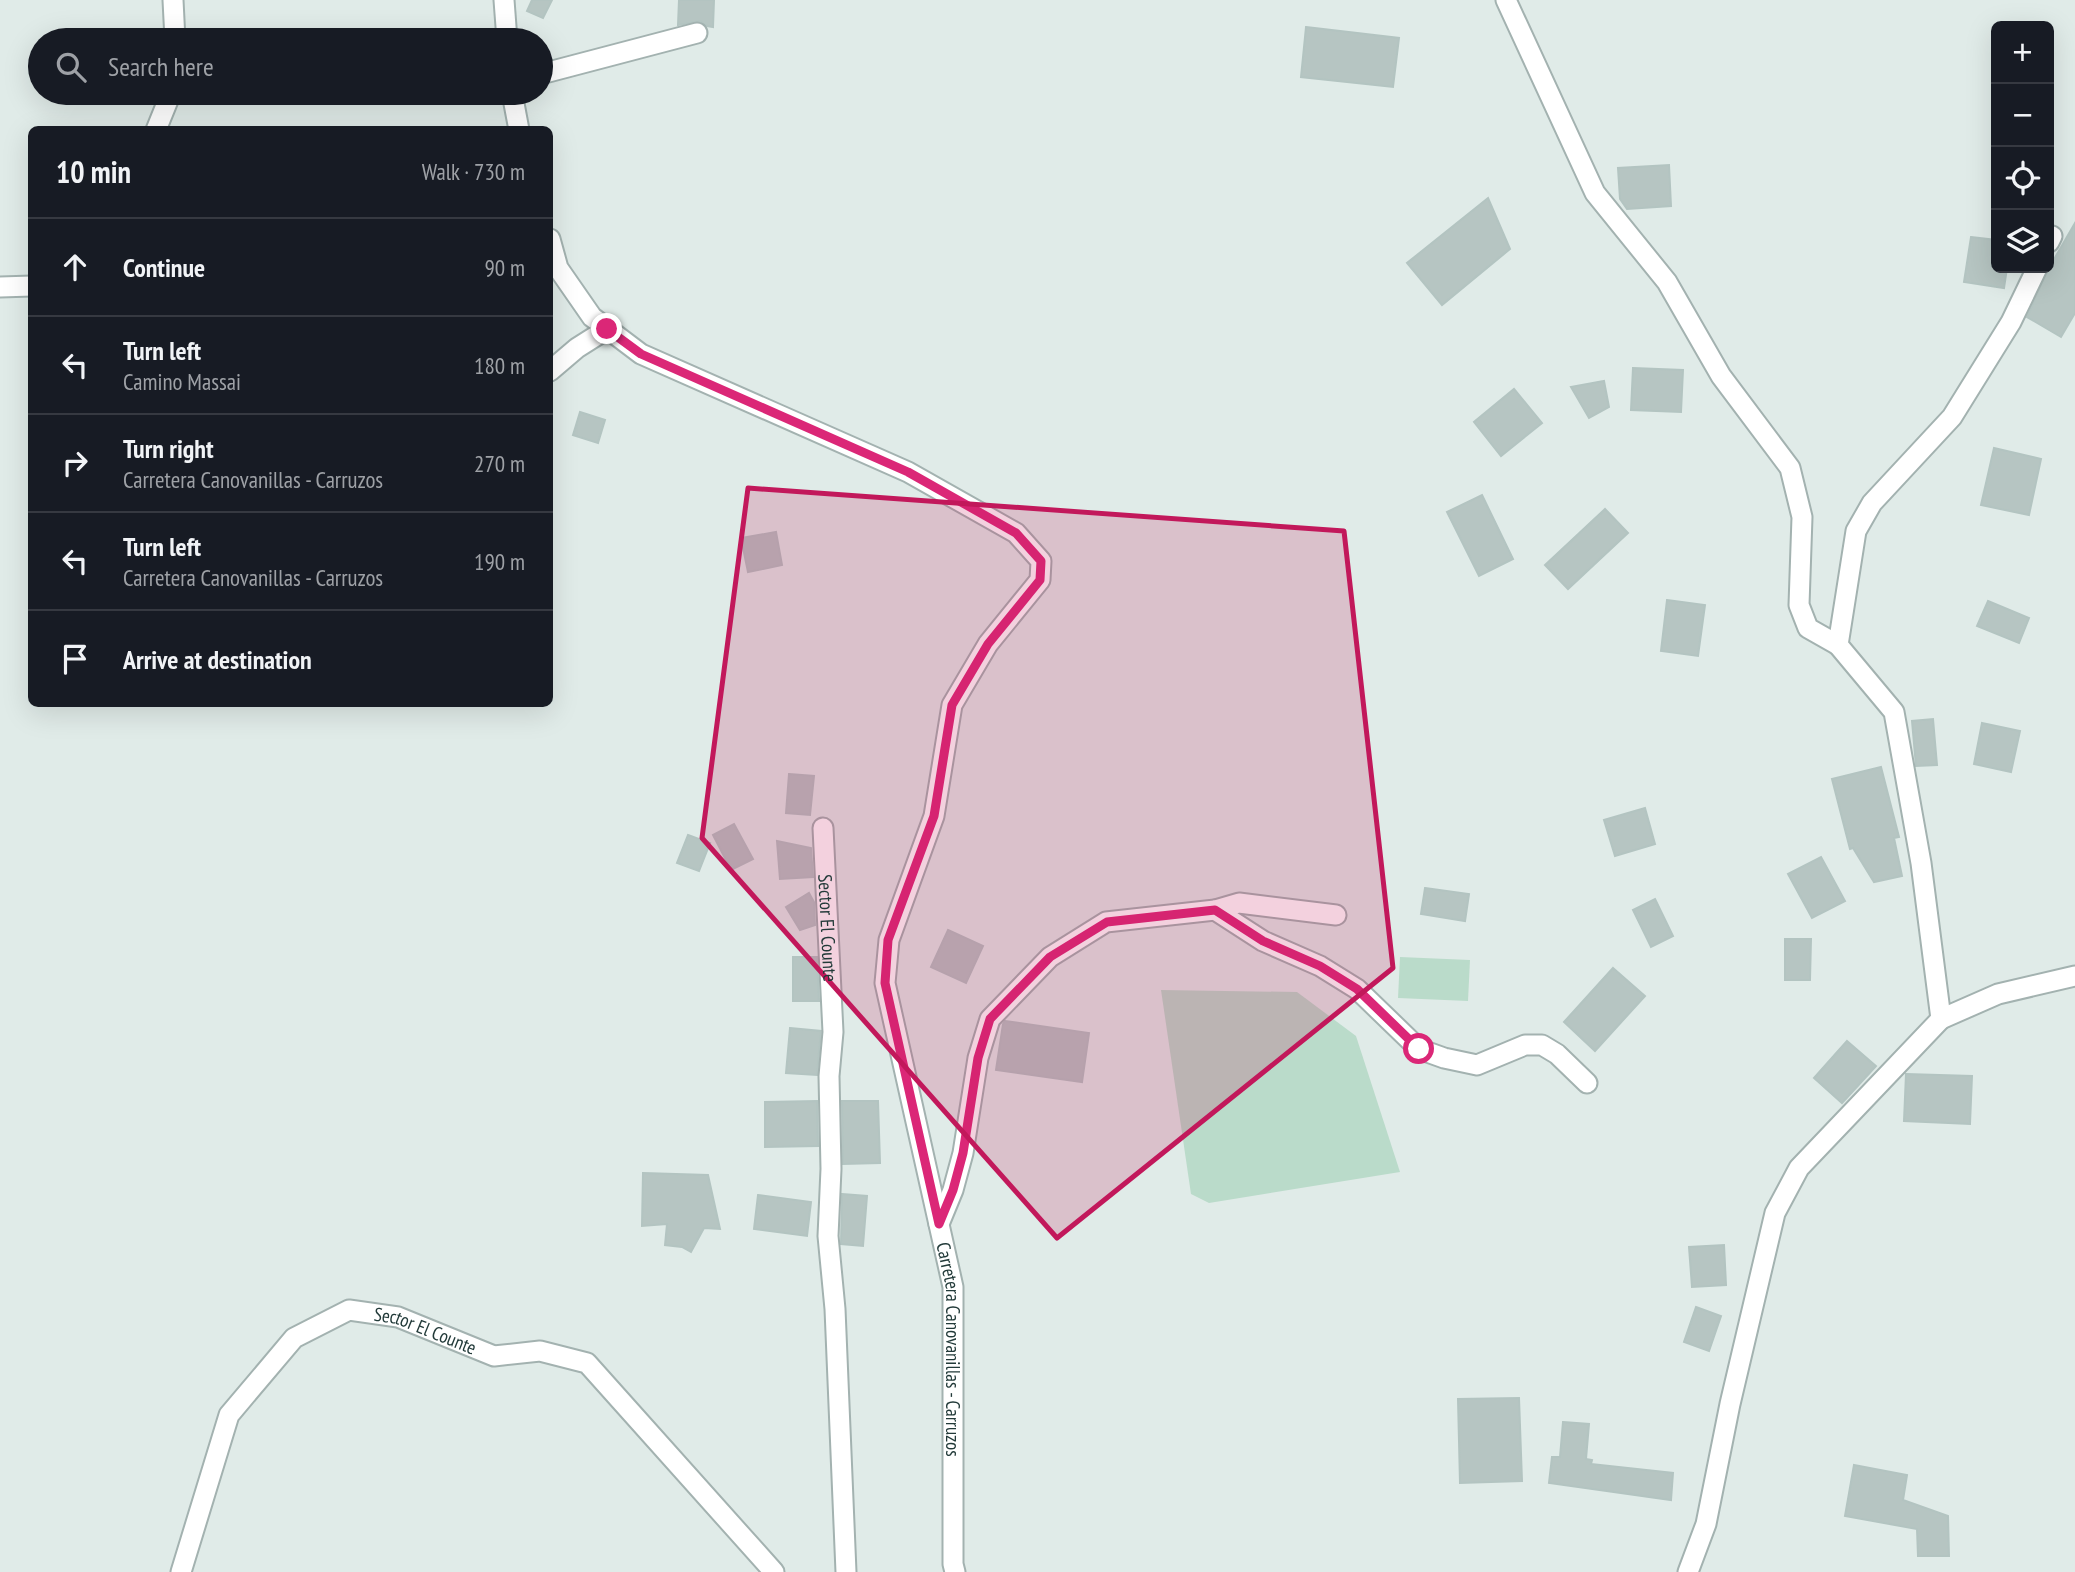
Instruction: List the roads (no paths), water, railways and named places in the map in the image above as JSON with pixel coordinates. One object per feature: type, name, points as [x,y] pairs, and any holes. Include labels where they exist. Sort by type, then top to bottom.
[{"type":"street","points":[[173,0],[174,28]]},
{"type":"street","points":[[504,0],[506,28]]},
{"type":"street","points":[[1506,0],[1595,193],[1667,282],[1721,376],[1790,468],[1802,517],[1799,605],[1808,628],[1838,645],[1894,712],[1921,863],[1941,1019]]},
{"type":"street","points":[[553,71],[697,33]]},
{"type":"street","points":[[158,126],[166,105]]},
{"type":"street","points":[[514,105],[518,126]]},
{"type":"street","name":"Carretera Canovanillas - Carruzos","points":[[553,250],[558,268],[592,317],[641,354],[908,472],[1016,533],[1041,561],[1040,580],[988,644],[952,705],[934,816],[888,940],[885,983],[953,1287],[955,1572]]},
{"type":"street","points":[[1838,645],[1856,531],[1872,502],[1952,417],[2011,322],[2035,273]]},
{"type":"street","points":[[0,287],[28,286]]},
{"type":"street","points":[[553,368],[577,348],[607,329]]},
{"type":"street","name":"Sector El Counte","points":[[823,828],[833,1032],[829,1076],[831,1169],[828,1237],[835,1309],[846,1572]]},
{"type":"street","points":[[939,1224],[953,1190],[963,1153],[978,1058],[990,1019],[1050,957],[1107,922],[1215,910],[1239,903],[1336,915]]},
{"type":"street","points":[[1215,910],[1263,941],[1320,966],[1357,989],[1419,1049],[1444,1058],[1478,1065],[1525,1045],[1542,1045],[1557,1054],[1587,1083]]},
{"type":"street","points":[[1688,1572],[1706,1524],[1730,1404],[1775,1213],[1799,1168],[1941,1019],[1998,994],[2075,976]]},
{"type":"street","name":"Sector El Counte","points":[[181,1572],[229,1415],[294,1338],[349,1310],[398,1317],[494,1356],[540,1351],[587,1363],[774,1572]]}]
